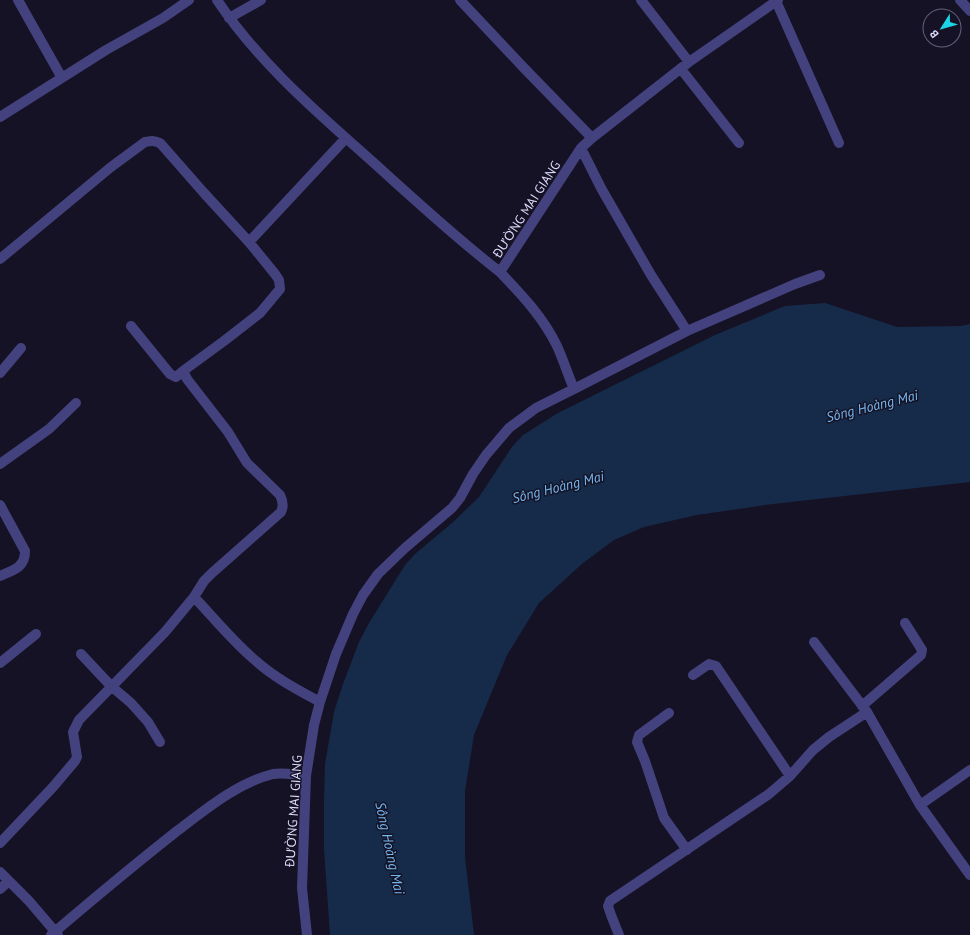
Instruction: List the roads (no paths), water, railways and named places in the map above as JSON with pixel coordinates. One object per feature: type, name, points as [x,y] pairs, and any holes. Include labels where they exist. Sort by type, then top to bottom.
[{"type":"street","points":[[18,0],[62,78]]},
{"type":"street","points":[[0,117],[106,50],[163,18],[189,0]]},
{"type":"street","points":[[217,0],[229,18],[264,60],[323,118],[459,240],[500,272]]},
{"type":"street","points":[[229,18],[261,0]]},
{"type":"street","points":[[460,0],[592,138]]},
{"type":"street","points":[[641,0],[739,143]]},
{"type":"street","points":[[960,0],[970,11]]},
{"type":"street","points":[[777,1],[839,143]]},
{"type":"street","name":"ĐƯỜNG MAI GIANG","points":[[307,935],[302,888],[306,776],[314,725],[336,654],[363,595],[378,574],[405,548],[452,508],[460,498],[486,455],[509,428],[536,408],[574,389],[549,331],[526,299],[500,272],[581,148],[685,66],[777,1]]},
{"type":"street","points":[[249,242],[346,138]]},
{"type":"street","points":[[0,259],[111,167],[145,142],[158,142],[249,242],[279,280],[280,289],[260,313],[176,377],[170,374],[131,326]]},
{"type":"street","points":[[581,148],[601,188],[651,275],[687,331]]},
{"type":"street","points":[[574,389],[687,331],[820,275]]},
{"type":"street","points":[[0,373],[21,348]]},
{"type":"street","points":[[0,844],[75,761],[77,757],[74,732],[75,726],[79,720],[165,632],[194,597],[204,581],[281,512],[283,504],[280,495],[247,463],[228,432],[187,379],[183,371]]},
{"type":"street","points":[[0,464],[49,429],[76,403]]},
{"type":"street","points":[[0,504],[25,551],[25,558],[18,568],[0,576]]},
{"type":"street","points":[[194,597],[240,646],[266,670],[320,702]]},
{"type":"street","points":[[619,935],[608,906],[610,902],[769,794],[790,776],[813,750],[864,709],[921,655],[922,650],[905,623]]},
{"type":"street","points":[[0,664],[36,634]]},
{"type":"street","points":[[814,642],[864,709],[920,805],[970,875]]},
{"type":"street","points":[[81,654],[148,722],[160,742]]},
{"type":"street","points":[[693,675],[709,664],[716,666],[790,776]]},
{"type":"street","points":[[669,713],[640,735],[637,742],[646,761],[663,814],[670,827],[687,850]]},
{"type":"street","points":[[920,805],[970,770]]},
{"type":"street","points":[[0,872],[10,881],[55,934],[147,854],[226,796],[257,779],[274,774],[283,773],[306,776]]},
{"type":"street","points":[[0,889],[10,881]]},
{"type":"water","name":"Sông Hoàng Mai","points":[[825,303],[897,327],[961,326],[970,324],[970,482],[773,504],[697,515],[644,527],[614,540],[583,563],[539,603],[507,655],[474,735],[465,791],[465,857],[474,935],[330,935],[324,849],[324,804],[325,764],[334,712],[359,642],[405,565],[415,554],[452,523],[479,497],[512,447],[523,435],[558,413],[715,335],[785,306]]}]
